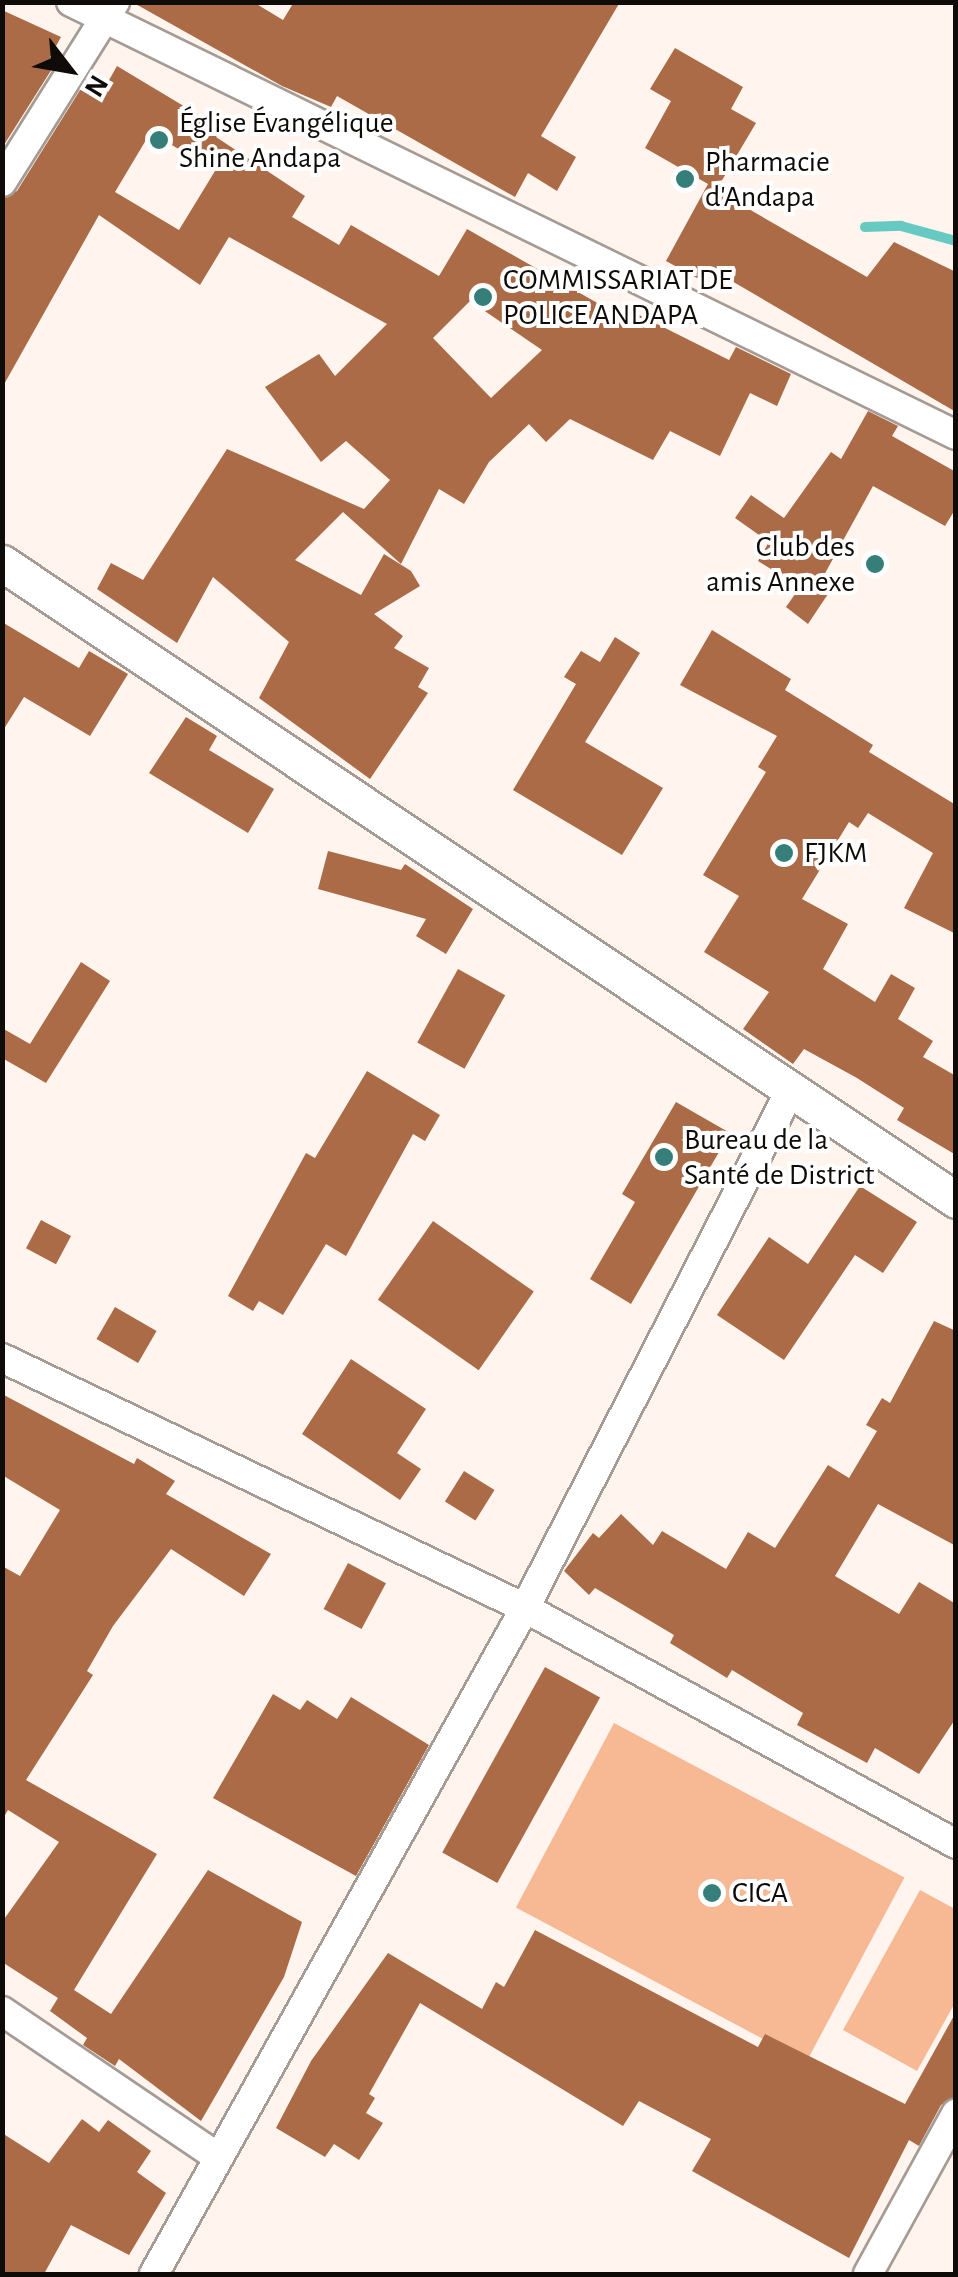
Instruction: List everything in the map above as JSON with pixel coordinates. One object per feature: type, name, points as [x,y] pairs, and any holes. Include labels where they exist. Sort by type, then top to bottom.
[{"type":"street","points":[[70,2],[110,11],[956,435]]},
{"type":"street","points":[[2,182],[110,11]]},
{"type":"street","points":[[2,563],[956,1200]]},
{"type":"street","points":[[154,2274],[215,2155],[525,1608],[792,1089]]},
{"type":"street","points":[[2,1358],[525,1608],[956,1844]]},
{"type":"street","points":[[2,2011],[215,2155]]},
{"type":"street","points":[[868,2274],[956,2114]]},
{"type":"shaded area","name":"CICA","points":[[614,1723],[904,1877],[806,2062],[516,1908]]},
{"type":"shaded area","points":[[920,1890],[955,1909],[956,2001],[917,2071],[843,2030]]},
{"type":"building","points":[[132,2],[253,2],[283,20],[294,2],[620,2],[541,136],[576,157],[557,191],[528,173],[515,197],[337,96],[331,107],[282,86]]},
{"type":"building","points":[[2,10],[61,37],[50,57],[57,61],[2,148]]},
{"type":"building","points":[[675,48],[743,87],[731,109],[756,123],[721,182],[745,195],[740,204],[867,277],[894,242],[956,272],[956,412],[706,266],[699,279],[666,261],[708,184],[645,148],[671,101],[650,89]]},
{"type":"building","points":[[117,66],[222,129],[216,137],[305,196],[292,217],[339,245],[351,225],[439,276],[467,229],[615,313],[619,305],[729,360],[736,347],[791,374],[777,406],[750,393],[720,456],[670,431],[653,460],[570,419],[546,442],[529,424],[489,462],[464,504],[439,489],[401,564],[343,512],[295,560],[361,595],[384,554],[411,571],[420,586],[374,614],[403,636],[394,648],[429,668],[418,687],[428,693],[370,779],[259,698],[289,642],[213,577],[177,643],[97,589],[111,563],[143,580],[227,449],[364,509],[390,480],[346,441],[321,462],[265,387],[319,354],[335,376],[387,324],[229,237],[200,285],[99,215],[2,388],[2,199],[17,191],[87,79],[104,89]],"holes":[[[157,136],[215,171],[179,230],[115,192],[146,140]],[[470,301],[542,350],[491,398],[433,338]]]},
{"type":"building","points":[[868,411],[898,426],[892,436],[956,472],[956,508],[945,526],[873,486],[823,577],[834,585],[808,624],[786,607],[800,587],[758,561],[769,542],[735,518],[751,495],[784,518],[831,452],[841,459]]},
{"type":"building","points":[[2,622],[79,668],[89,651],[128,674],[90,736],[24,697],[2,732]]},
{"type":"building","points":[[712,630],[791,679],[785,690],[873,745],[869,752],[956,805],[956,934],[904,908],[933,853],[868,813],[858,828],[849,822],[802,899],[848,924],[823,969],[875,1002],[891,974],[915,988],[898,1019],[933,1041],[923,1057],[956,1076],[956,1155],[897,1120],[904,1108],[857,1078],[804,1049],[793,1064],[743,1029],[769,992],[704,952],[739,896],[703,875],[766,772],[758,767],[777,736],[680,685]]},
{"type":"building","points":[[615,637],[640,653],[585,742],[663,788],[622,855],[513,790],[576,684],[564,677],[581,651],[600,662]]},
{"type":"building","points":[[186,717],[217,736],[209,750],[274,789],[248,833],[149,773]]},
{"type":"building","points":[[328,851],[401,870],[405,864],[473,909],[446,954],[416,936],[426,919],[318,889]]},
{"type":"building","points":[[81,962],[110,981],[46,1083],[2,1058],[2,1028],[30,1044]]},
{"type":"building","points":[[458,969],[505,995],[465,1069],[417,1042]]},
{"type":"building","points":[[367,1071],[440,1115],[425,1141],[413,1134],[346,1256],[326,1244],[283,1315],[259,1301],[253,1311],[228,1296],[306,1153],[315,1158]]},
{"type":"building","points":[[676,1102],[730,1133],[631,1304],[590,1279],[635,1202],[622,1194]]},
{"type":"building","points":[[860,1186],[917,1222],[883,1273],[855,1255],[784,1360],[717,1315],[769,1237],[808,1264]]},
{"type":"building","points":[[41,1220],[71,1236],[56,1264],[26,1248]]},
{"type":"building","points":[[433,1221],[534,1292],[479,1370],[378,1300]]},
{"type":"building","points":[[115,1307],[157,1331],[138,1363],[96,1339]]},
{"type":"building","points":[[934,1321],[956,1331],[956,1546],[878,1504],[835,1576],[899,1614],[919,1582],[956,1604],[956,1718],[919,1774],[875,1748],[867,1763],[797,1725],[803,1713],[732,1670],[727,1678],[670,1643],[674,1635],[595,1588],[589,1595],[564,1571],[593,1533],[599,1538],[621,1514],[653,1545],[662,1531],[726,1569],[748,1532],[775,1548],[828,1465],[849,1478],[877,1431],[866,1425],[882,1398],[890,1403]]},
{"type":"building","points":[[351,1359],[426,1409],[397,1453],[421,1469],[400,1500],[302,1434]]},
{"type":"building","points":[[2,1394],[134,1464],[137,1458],[175,1481],[166,1494],[271,1554],[244,1596],[171,1549],[113,1626],[87,1671],[93,1675],[26,1780],[157,1854],[74,1990],[111,2014],[208,1870],[302,1922],[284,1977],[201,2121],[119,2059],[115,2066],[83,2045],[87,2038],[50,2011],[58,1998],[2,1962],[2,1922],[59,1842],[8,1810],[2,1820],[2,1566],[20,1576],[60,1510],[2,1475]]},
{"type":"building","points":[[464,1471],[495,1490],[475,1521],[445,1502]]},
{"type":"building","points":[[348,1563],[386,1583],[362,1629],[324,1609]]},
{"type":"building","points":[[545,1667],[600,1698],[497,1883],[442,1852]]},
{"type":"building","points":[[273,1694],[300,1710],[307,1700],[337,1719],[351,1697],[429,1745],[356,1876],[213,1798]]},
{"type":"building","points":[[535,1930],[758,2047],[765,2034],[905,2104],[956,2012],[956,2097],[941,2105],[919,2146],[909,2140],[849,2258],[692,2171],[711,2139],[639,2101],[623,2126],[420,2003],[369,2094],[375,2098],[366,2113],[383,2123],[359,2160],[334,2144],[325,2157],[276,2128],[311,2061],[388,1953],[482,2009],[496,1982],[504,1987]]},
{"type":"building","points":[[82,2119],[99,2132],[108,2120],[151,2151],[137,2172],[166,2193],[129,2255],[71,2225],[44,2274],[2,2274],[2,2133],[49,2163]]},
{"type":"waterway","points":[[865,227],[901,226],[956,241]]},
{"type":"place","name":"Église Évangélique Shine Andapa","points":[[159,140]]},
{"type":"place","name":"Pharmacie d'Andapa","points":[[685,179]]},
{"type":"place","name":"COMMISSARIAT DE POLICE ANDAPA","points":[[483,297]]},
{"type":"place","name":"Club des amis Annexe","points":[[875,564]]},
{"type":"place","name":"FJKM","points":[[784,853]]},
{"type":"place","name":"Bureau de la Santé de District","points":[[664,1157]]},
{"type":"place","name":"CICA","points":[[712,1893]]}]
